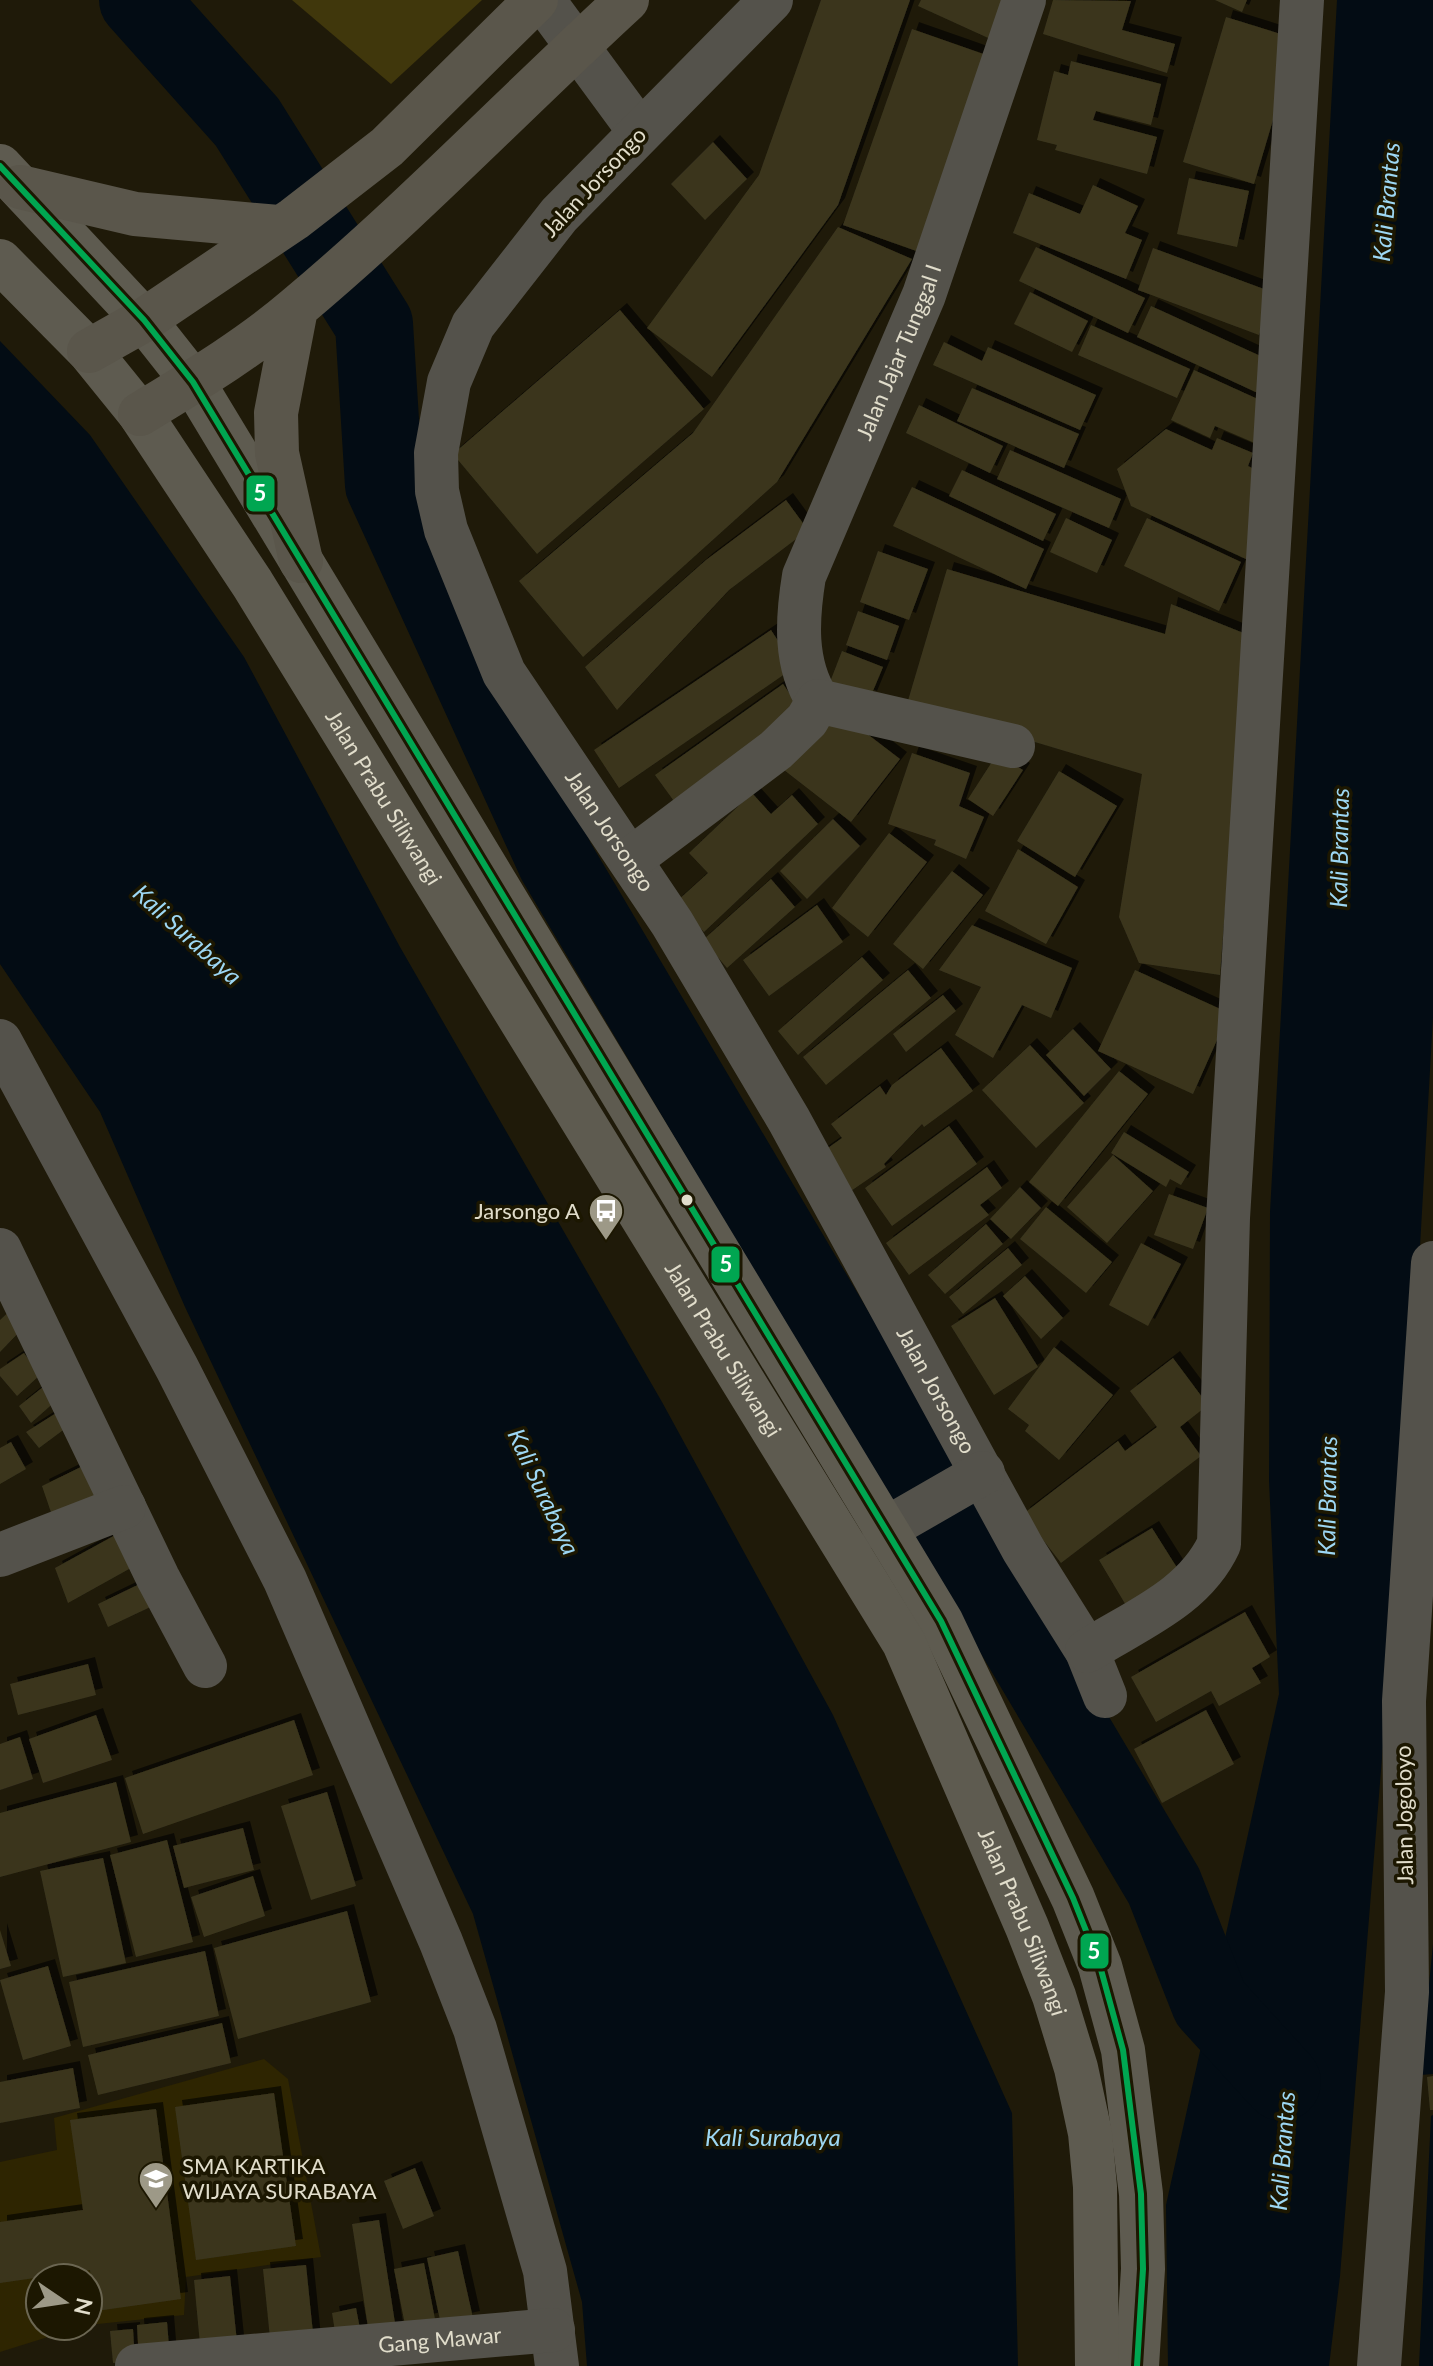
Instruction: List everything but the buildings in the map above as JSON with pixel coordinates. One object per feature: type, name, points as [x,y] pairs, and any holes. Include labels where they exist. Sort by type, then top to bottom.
[{"type":"highway","points":[[89,351],[144,320],[286,223],[387,147],[536,0]]},
{"type":"highway","points":[[140,414],[193,382],[305,300],[411,206],[627,0]]},
{"type":"highway","points":[[10,177],[135,214],[286,223]]},
{"type":"highway","points":[[301,561],[288,513],[277,453],[276,426],[282,368],[305,300]]},
{"type":"main road","name":"Jalan Prabu Siliwangi","points":[[10,177],[144,320],[193,382],[889,1527],[941,1621],[1073,1898],[1100,1966],[1123,2050],[1141,2194],[1143,2269],[1137,2366]]},
{"type":"main road","name":"Jalan Prabu Siliwangi","points":[[0,261],[89,351],[140,414],[252,583],[904,1643],[1027,1927],[1054,1996],[1076,2068],[1090,2133],[1095,2187],[1097,2366]]},
{"type":"street","points":[[543,0],[640,132]]},
{"type":"street","name":"Jalan Jorsongo","points":[[771,0],[559,215],[473,325],[449,382],[436,453],[437,491],[446,530],[504,673],[631,859],[789,1120],[977,1476],[1087,1651],[1105,1696]]},
{"type":"street","name":"Jalan Jajar Tunggal I","points":[[818,701],[805,681],[800,645],[798,614],[804,576],[924,295],[1024,0]]},
{"type":"street","points":[[1087,1651],[1189,1588],[1207,1569],[1219,1544],[1229,1202],[1302,0]]},
{"type":"street","points":[[631,859],[776,750],[807,720],[818,701],[1013,746]]},
{"type":"street","points":[[0,1041],[177,1368],[319,1653],[475,2029],[545,2271],[555,2348]]},
{"type":"street","points":[[0,1250],[205,1666]]},
{"type":"street","name":"Jalan Jogoloyo","points":[[1379,2366],[1407,1992],[1403,1721],[1433,1263]]},
{"type":"street","points":[[889,1527],[977,1476]]},
{"type":"street","points":[[0,1555],[124,1507]]},
{"type":"street","name":"Gang Mawar","points":[[137,2366],[555,2348]]},
{"type":"shaded area","points":[[292,0],[482,0],[391,84]]},
{"type":"shaded area","name":"SMA KARTIKA WIJAYA SURABAYA","points":[[264,2059],[288,2079],[321,2257],[186,2277],[184,2315],[104,2323],[104,2262],[24,2262],[24,2342],[32,2342],[0,2352],[0,2162],[57,2150],[54,2118]]},
{"type":"water","name":"Kali Brantas","points":[[1337,0],[1433,0],[1433,1017],[1412,1388],[1340,2276],[1329,2366],[1168,2366],[1166,2205],[1279,1694],[1269,1481],[1270,1212]]},
{"type":"water","name":"Kali Surabaya","points":[[0,341],[90,435],[244,657],[400,947],[662,1402],[833,1715],[1012,2113],[1018,2366],[587,2366],[582,2302],[473,1914],[185,1307],[100,1112],[0,964]]},
{"type":"water","points":[[1433,1944],[1433,2074],[1420,2075]]},
{"type":"water","points":[[1431,2116],[1433,2366],[1419,2366]]},
{"type":"waterway","name":"Kali Brantas","points":[[138,0],[247,122],[374,324],[384,485],[556,861],[1164,1886],[1210,2003],[1282,2082]]},
{"type":"transit line","name":"5","points":[[0,166],[144,320],[193,382],[941,1621],[1073,1898],[1100,1966],[1123,2050],[1141,2194],[1143,2269],[1137,2366]]},
{"type":"place","name":"Jarsongo A","points":[[606,1242]]},
{"type":"place","name":"SMA KARTIKA WIJAYA SURABAYA","points":[[156,2210]]}]
